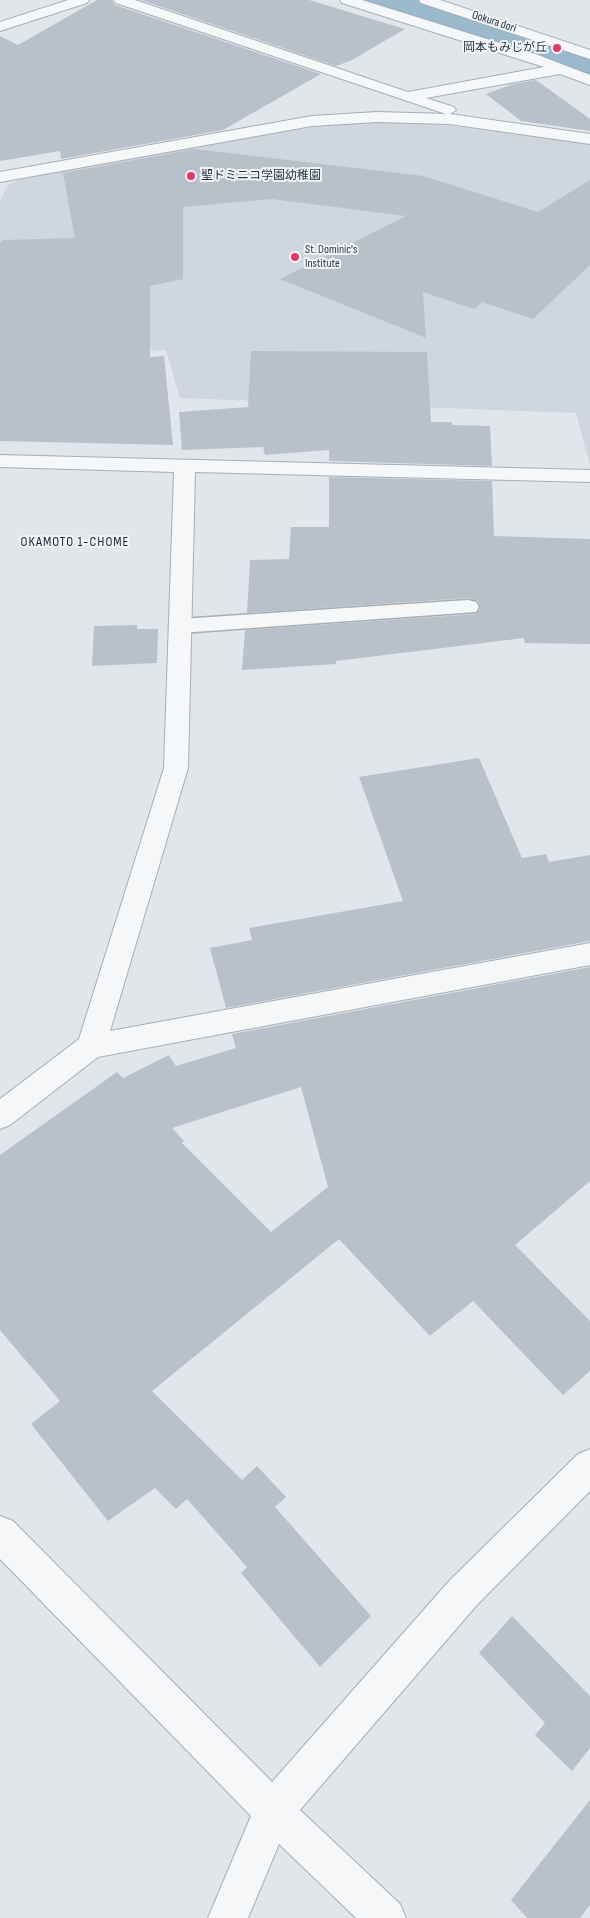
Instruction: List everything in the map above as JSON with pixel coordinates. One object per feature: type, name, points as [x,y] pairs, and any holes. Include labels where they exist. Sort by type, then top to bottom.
[{"type":"street","points":[[0,28],[82,0]]},
{"type":"street","points":[[120,0],[490,124]]},
{"type":"street","points":[[347,0],[563,68],[590,80]]},
{"type":"street","name":"Ookura dori","points":[[426,0],[590,55]]},
{"type":"street","points":[[407,96],[563,68]]},
{"type":"street","points":[[0,177],[312,121],[377,117],[420,117],[490,124],[590,139]]},
{"type":"street","points":[[0,461],[590,476]]},
{"type":"street","points":[[92,1046],[176,768],[185,465]]},
{"type":"street","points":[[0,1116],[92,1046],[590,954]]},
{"type":"street","points":[[228,1918],[273,1811],[463,1593],[590,1466]]},
{"type":"street","points":[[0,1534],[273,1811],[386,1918]]},
{"type":"lane","points":[[180,626],[468,607]]},
{"type":"shaded area","name":"St. Dominic's Institute","points":[[347,123],[407,123],[453,126],[590,144],[590,465],[576,413],[180,398],[166,350],[62,354],[0,314],[0,202],[7,186],[19,179],[278,132]]},
{"type":"building","points":[[97,0],[112,0],[115,5],[321,74],[223,130],[61,159],[60,151],[0,161],[0,36],[18,45]]},
{"type":"building","points":[[141,0],[309,0],[405,29],[352,60],[336,66]]},
{"type":"building","points":[[536,80],[590,119],[590,131],[521,121],[486,94],[513,84]]},
{"type":"building","points":[[195,149],[423,176],[538,212],[590,180],[590,265],[533,319],[482,302],[474,309],[423,292],[426,338],[280,279],[406,216],[272,199],[183,207],[183,279],[150,286],[150,357],[164,356],[173,445],[0,441],[0,242],[3,240],[75,238],[63,173]]},
{"type":"building","points":[[251,351],[427,352],[431,422],[452,422],[452,425],[490,426],[492,466],[329,461],[329,450],[265,455],[263,447],[182,450],[179,412],[248,407]]},
{"type":"building","points":[[329,477],[492,481],[494,536],[590,539],[590,644],[525,643],[524,638],[336,661],[336,664],[242,670],[245,630],[476,614],[481,608],[478,601],[468,598],[247,613],[250,560],[289,559],[291,527],[329,527]]},
{"type":"building","points":[[137,625],[137,629],[158,629],[157,663],[92,666],[94,626]]},
{"type":"building","points":[[479,758],[522,858],[546,854],[549,862],[590,855],[590,941],[226,1008],[210,948],[252,940],[249,928],[403,901],[359,777]]},
{"type":"building","points":[[590,967],[590,1181],[515,1245],[590,1321],[590,1371],[563,1395],[473,1301],[430,1336],[339,1239],[152,1391],[242,1480],[257,1466],[286,1497],[275,1507],[371,1616],[320,1667],[241,1573],[247,1567],[187,1499],[176,1509],[155,1488],[108,1521],[31,1424],[60,1401],[0,1330],[0,1155],[117,1072],[123,1078],[169,1055],[176,1066],[236,1048],[232,1034]],"holes":[[[301,1087],[328,1187],[271,1232],[182,1143],[184,1141],[172,1128]]]},
{"type":"building","points":[[512,1616],[590,1696],[590,1748],[572,1771],[535,1735],[545,1723],[479,1653]]},
{"type":"building","points":[[590,1800],[590,1905],[580,1918],[527,1918],[511,1900]]},
{"type":"waterway","points":[[381,0],[550,54],[590,69]]},
{"type":"place","name":"岡本もみじが丘","points":[[557,48]]},
{"type":"place","name":"聖ドミニコ学園幼稚園","points":[[191,176]]},
{"type":"place","name":"St. Dominic's Institute","points":[[295,257]]},
{"type":"district","name":"OKAMOTO 1-CHOME","points":[[75,542]]}]
